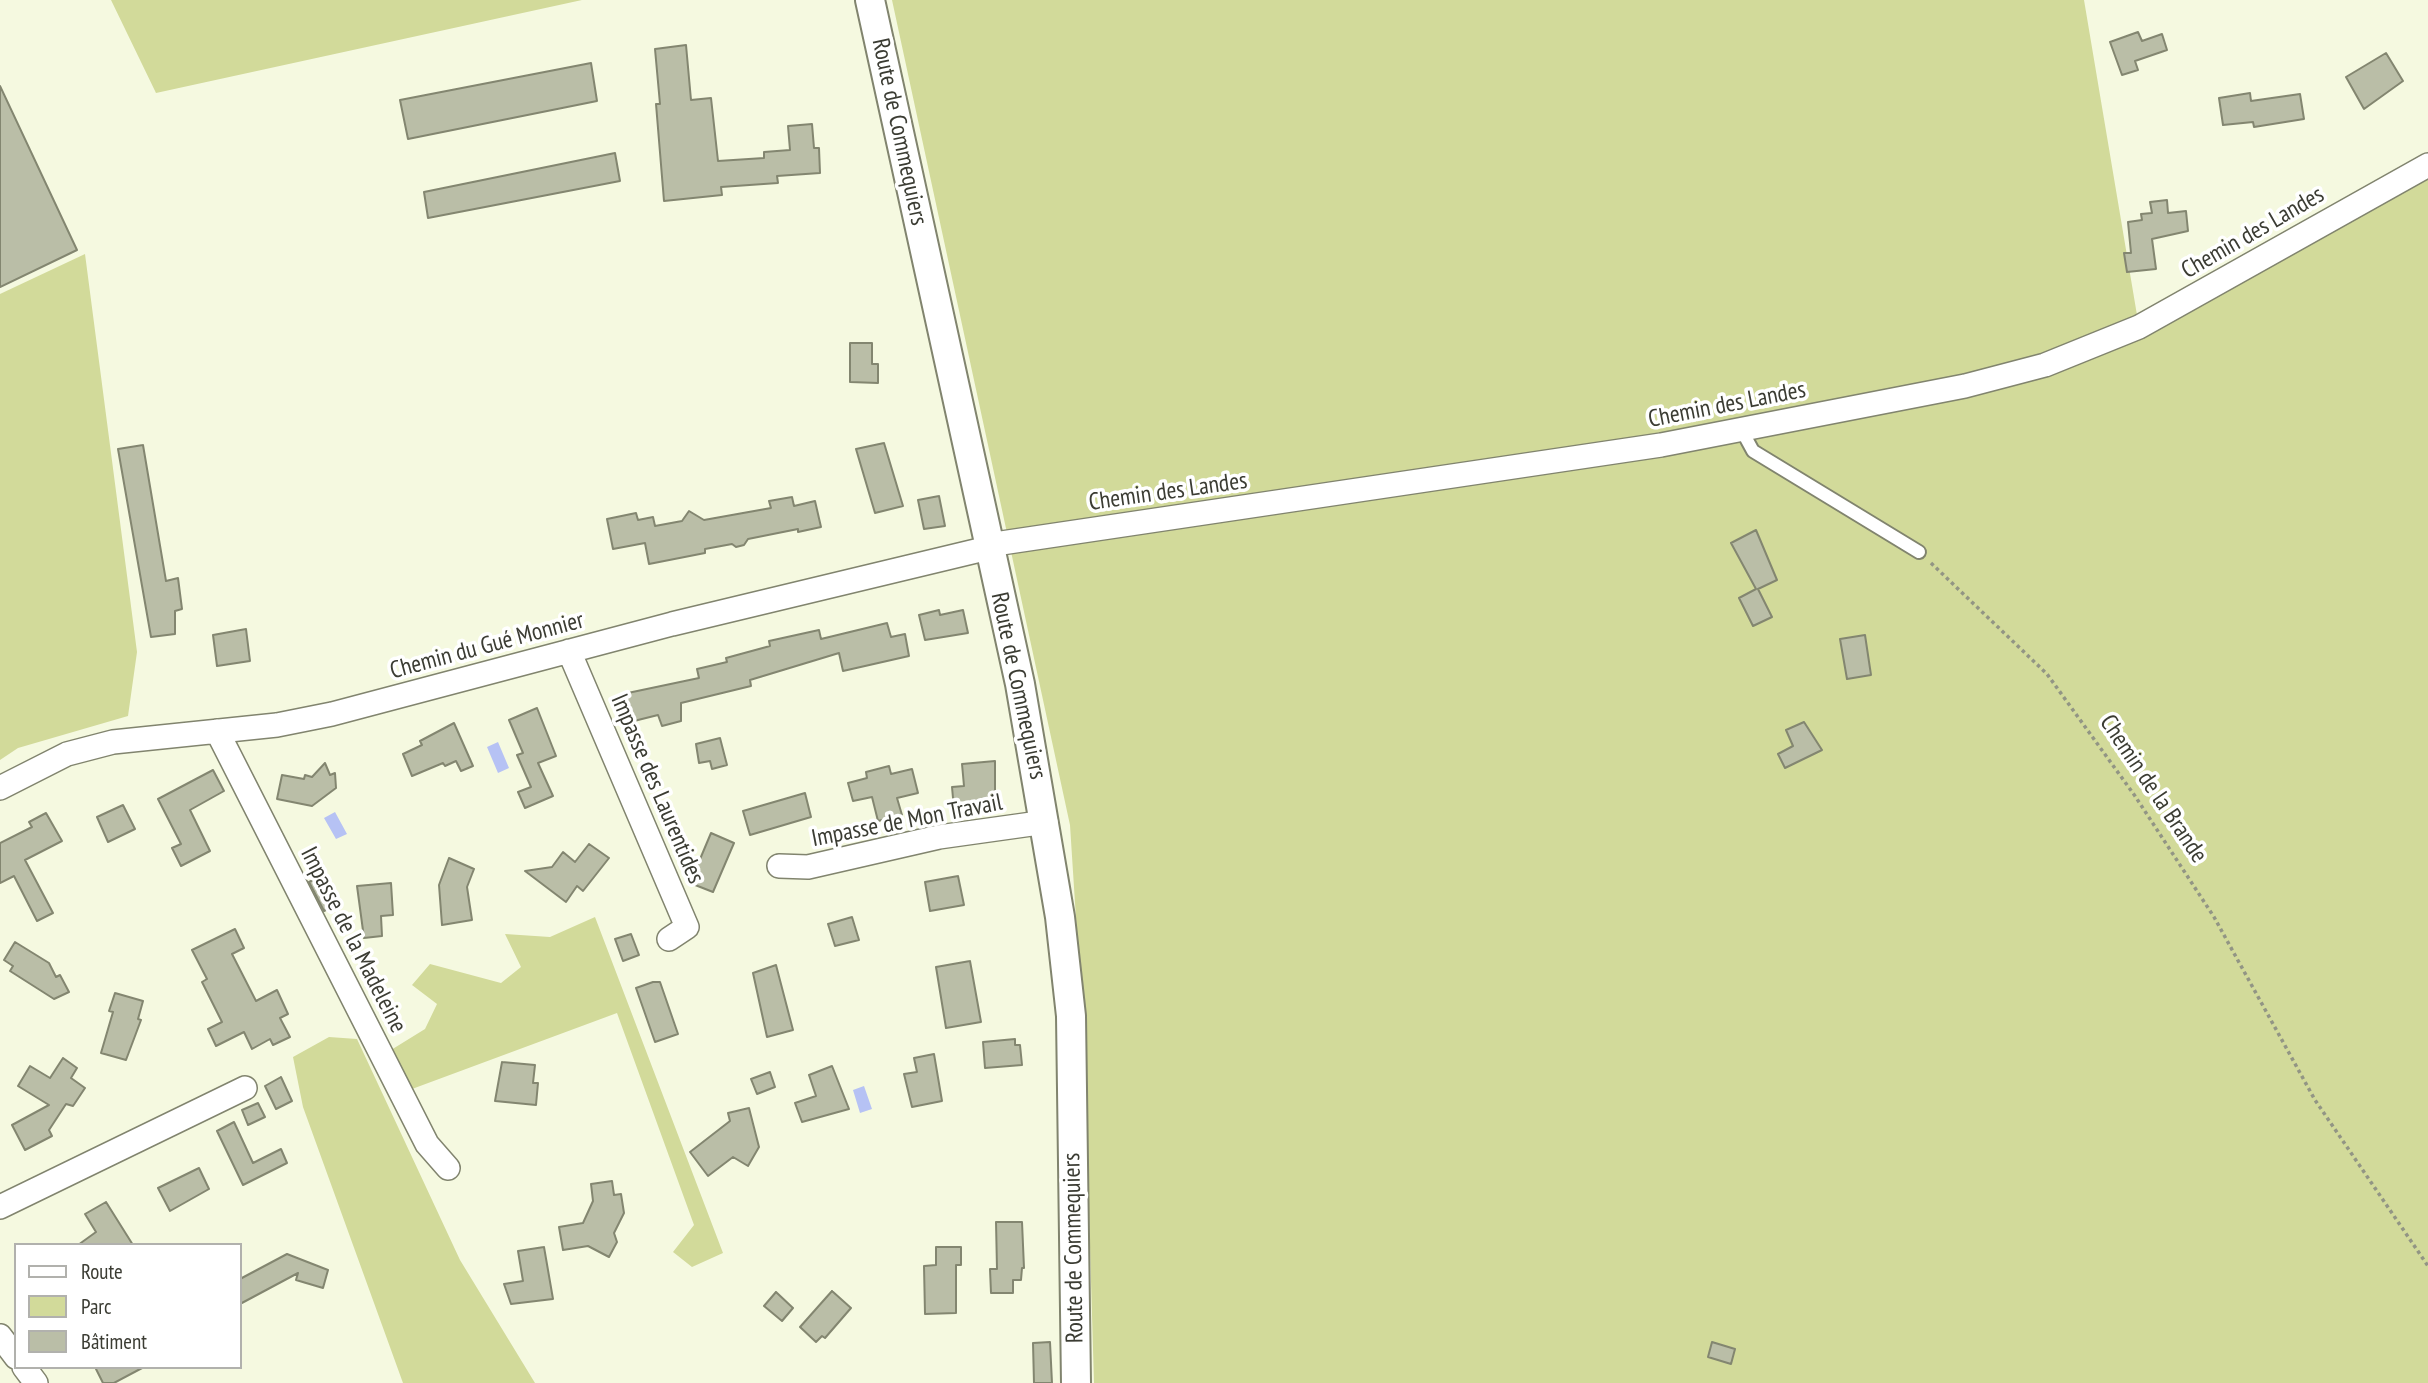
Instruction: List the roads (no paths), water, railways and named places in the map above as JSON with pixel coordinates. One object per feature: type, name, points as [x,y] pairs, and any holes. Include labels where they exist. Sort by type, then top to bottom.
[{"type":"street","name":"Route de Commequiers","points":[[870,0],[1020,684],[1046,822],[1071,1016],[1076,1383]]},
{"type":"street","name":"Chemin des Landes","points":[[988,545],[1661,444],[1965,386],[2085,351],[2151,321],[2428,165]]},
{"type":"street","name":"Chemin du Gué Monnier","points":[[0,788],[66,754],[113,742],[217,731],[332,714],[569,651],[922,562],[980,550],[988,545]]},
{"type":"street","name":"Impasse des Laurentides","points":[[569,651],[687,927],[669,939]]},
{"type":"street","name":"Impasse de la Madeleine","points":[[217,731],[427,1144],[448,1168]]},
{"type":"street","name":"Impasse de Mon Travail","points":[[779,866],[808,867],[939,837],[1046,822]]},
{"type":"street","points":[[0,1207],[245,1088]]},
{"type":"street","points":[[0,1336],[14,1354]]},
{"type":"lane","points":[[1741,429],[1753,451],[1919,552]]},
{"type":"water","points":[[498,742],[509,768],[498,773],[487,747]]},
{"type":"water","points":[[335,812],[347,834],[336,839],[324,818]]},
{"type":"water","points":[[864,1086],[872,1109],[860,1113],[853,1090]]}]
